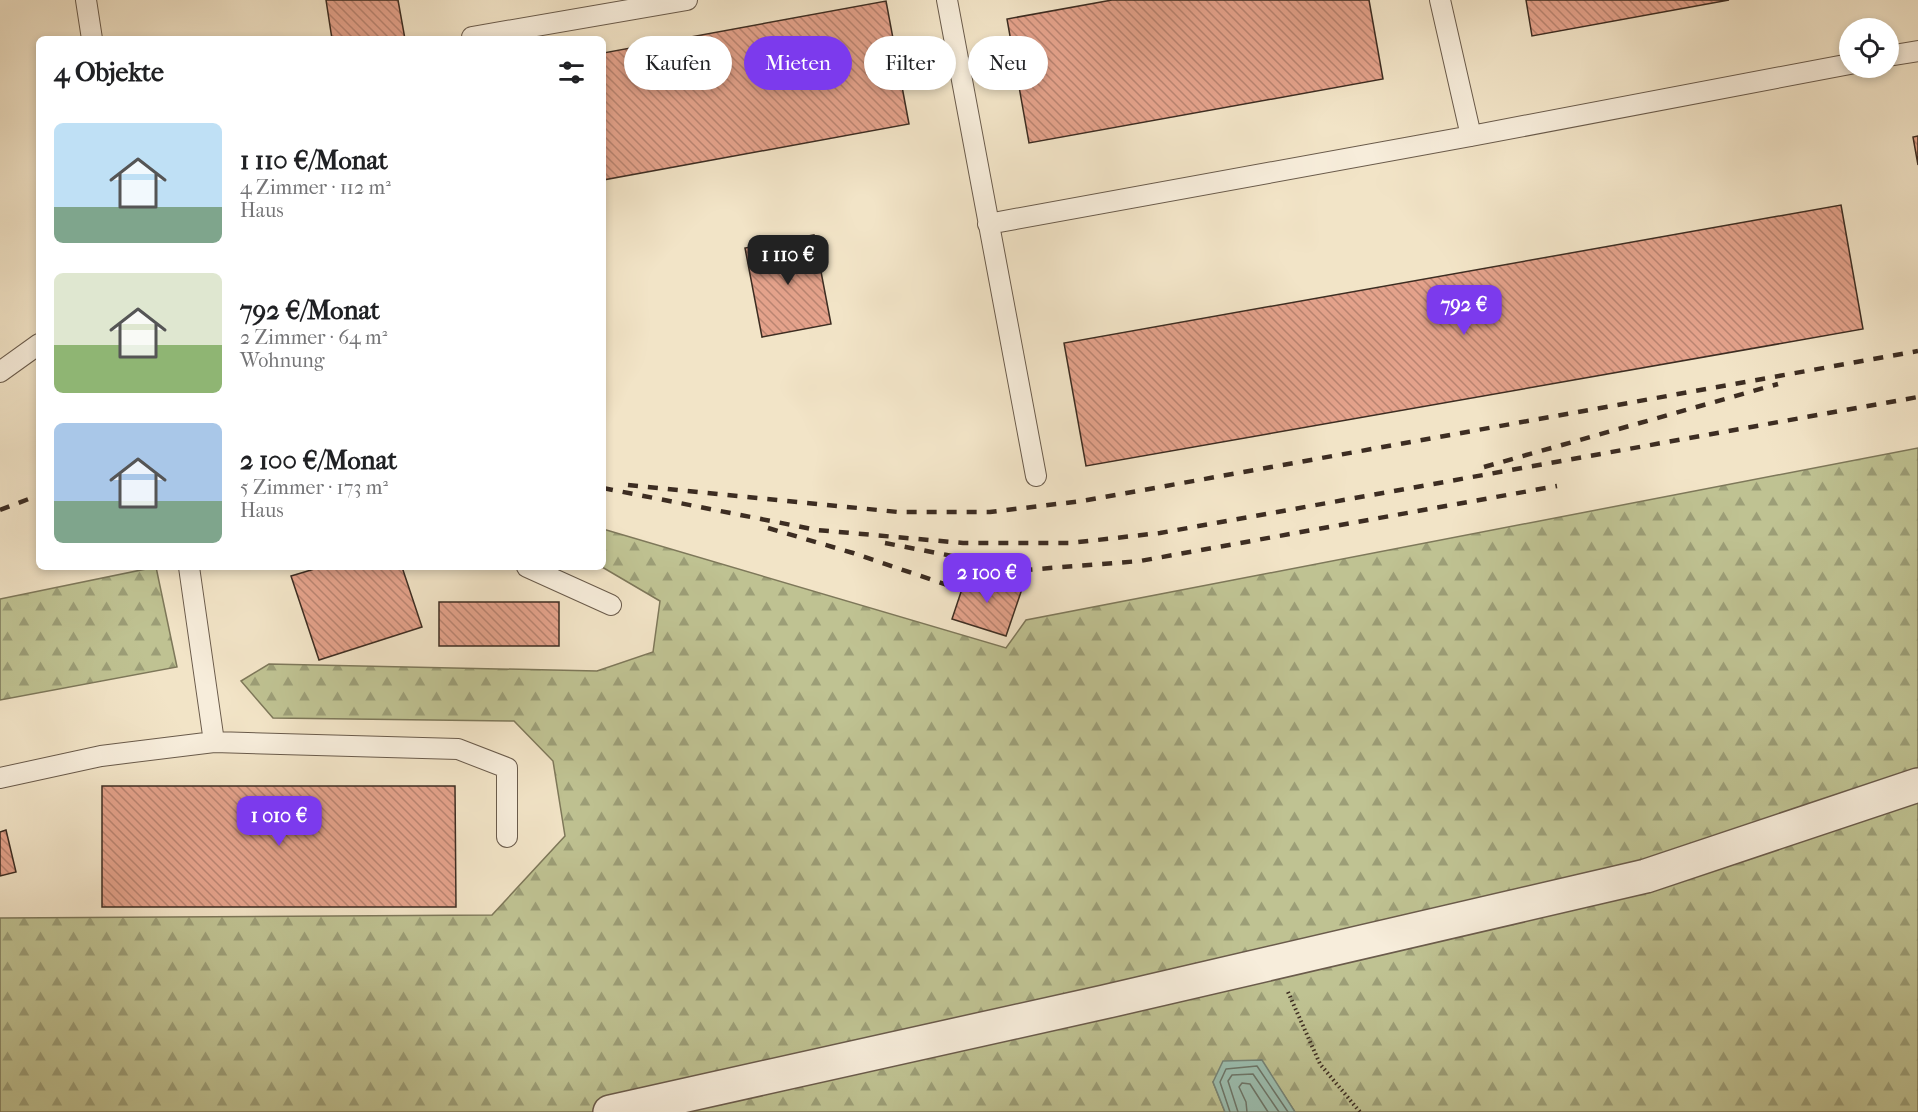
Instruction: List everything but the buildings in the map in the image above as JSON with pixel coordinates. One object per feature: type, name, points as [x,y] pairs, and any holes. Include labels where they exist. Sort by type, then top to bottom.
[{"type":"street","points":[[610,1112],[1093,1005],[1646,876],[1918,785]]},
{"type":"lane","points":[[86,0],[92,36]]},
{"type":"lane","points":[[478,36],[687,0]]},
{"type":"lane","points":[[946,0],[1036,476]]},
{"type":"lane","points":[[1440,0],[1471,136]]},
{"type":"lane","points":[[1899,54],[1918,51]]},
{"type":"lane","points":[[988,224],[1839,66]]},
{"type":"lane","points":[[0,372],[36,346]]},
{"type":"lane","points":[[189,570],[214,742]]},
{"type":"lane","points":[[534,570],[611,605]]},
{"type":"lane","points":[[0,778],[101,756],[214,742],[458,749],[507,768],[507,837]]},
{"type":"path","points":[[1274,962],[1320,1064],[1360,1112]]},
{"type":"green space","points":[[1918,448],[1918,1112],[1295,1112],[1261,1060],[1213,1082],[1225,1112],[0,1112],[0,918],[492,915],[565,836],[553,761],[514,721],[273,718],[241,681],[269,664],[597,671],[653,652],[660,601],[606,569],[606,530],[1006,648],[1026,620]]},
{"type":"green space","points":[[141,570],[157,570],[177,667],[0,700],[0,599]]},
{"type":"water","points":[[1262,1060],[1295,1112],[1225,1112],[1213,1082],[1223,1061]]},
{"type":"railway","points":[[628,485],[898,512],[990,512],[1082,501],[1918,351]]},
{"type":"railway","points":[[1484,467],[1778,384]]},
{"type":"railway","points":[[606,489],[817,530],[963,543],[1070,543],[1160,533],[1918,397]]},
{"type":"railway","points":[[885,543],[1025,570],[1140,561],[1557,486]]},
{"type":"railway","points":[[0,510],[36,496]]},
{"type":"railway","points":[[768,528],[853,553],[962,590]]}]
